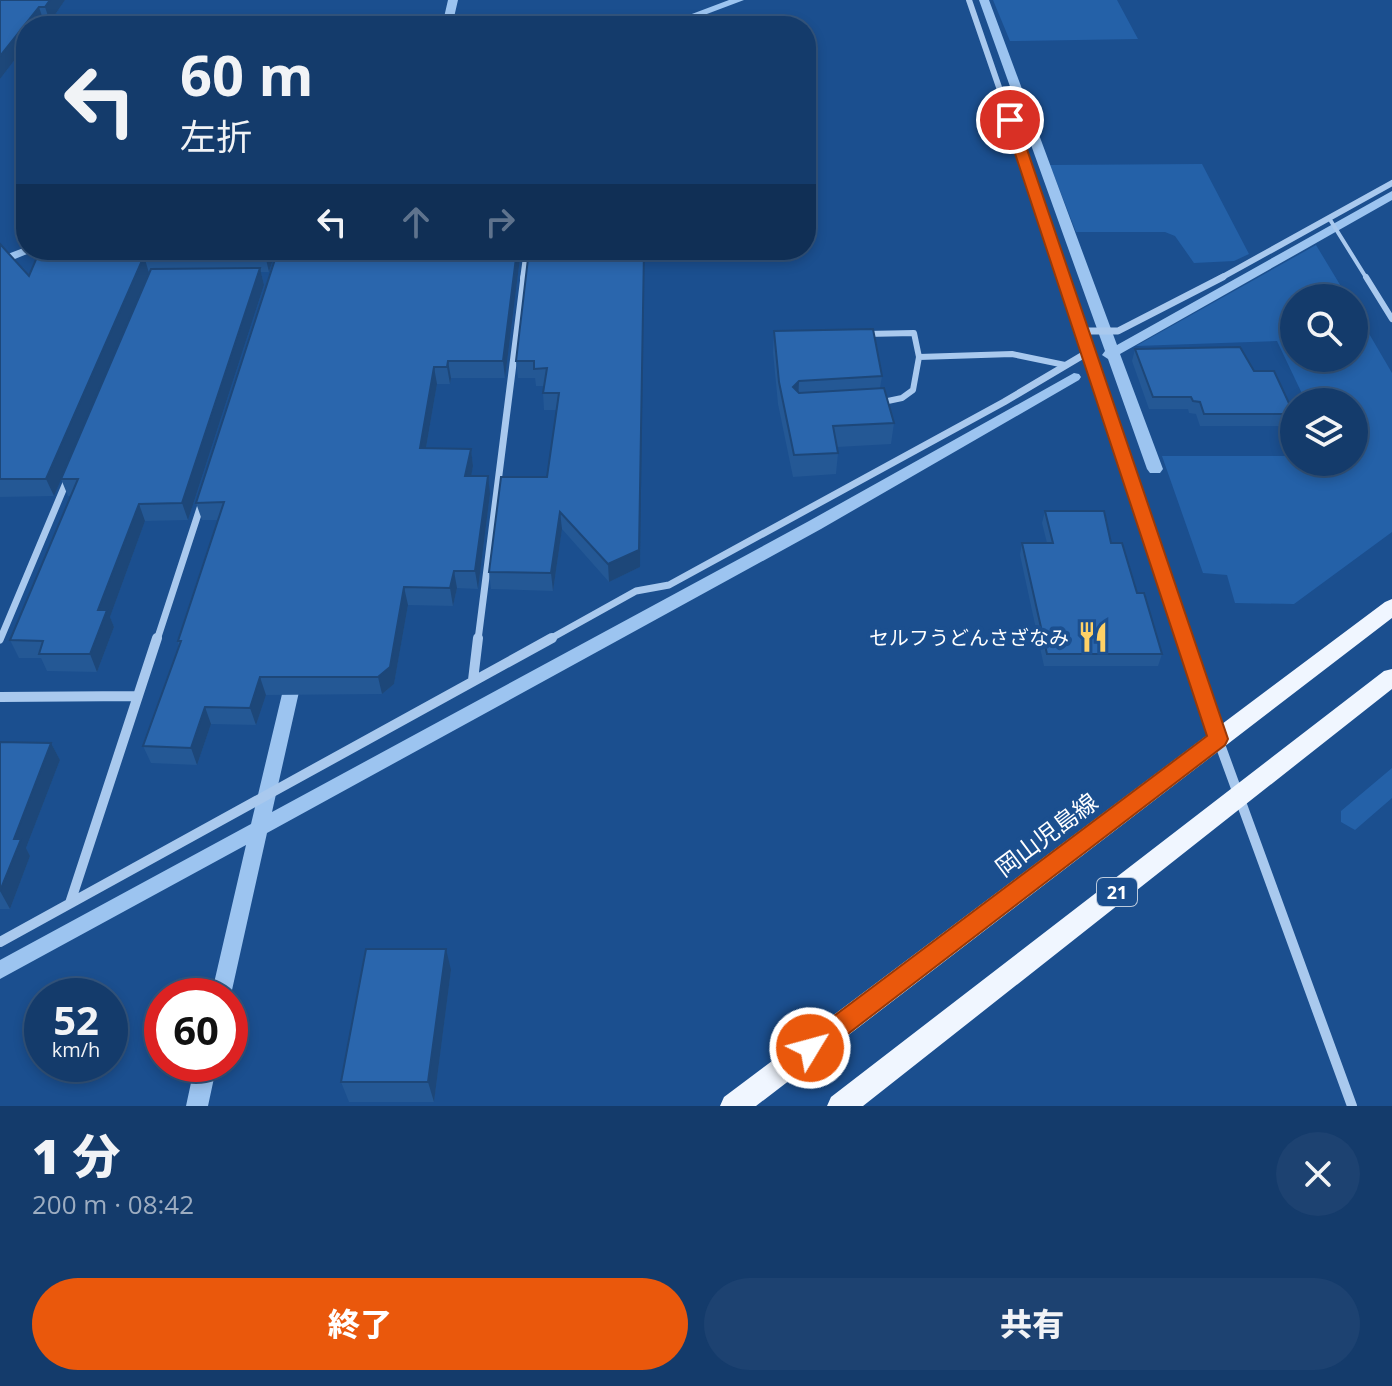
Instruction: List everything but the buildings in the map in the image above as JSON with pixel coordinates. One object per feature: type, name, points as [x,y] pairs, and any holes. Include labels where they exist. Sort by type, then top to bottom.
[{"type":"main road","name":"岡山児島線","points":[[734,1106],[1392,607]]},
{"type":"main road","name":"21","points":[[841,1106],[1392,677]]},
{"type":"street","points":[[969,0],[1090,351],[1218,739],[1352,1106]]},
{"type":"street","points":[[1083,331],[1118,331],[1331,220],[1392,183]]},
{"type":"street","points":[[473,680],[526,260]]},
{"type":"street","points":[[0,942],[636,591],[669,585],[978,416],[1090,351]]},
{"type":"street","points":[[0,640],[73,466]]},
{"type":"street","points":[[70,903],[206,489]]},
{"type":"street","points":[[0,697],[138,696]]},
{"type":"lane","points":[[1331,220],[1392,319]]},
{"type":"lane","points":[[856,334],[914,333],[919,357],[918,384],[913,392],[893,401],[880,402]]},
{"type":"lane","points":[[919,357],[1019,355],[1048,358],[1065,365]]},
{"type":"shaded area","points":[[993,0],[1117,0],[1138,39],[1010,41]]},
{"type":"shaded area","points":[[1202,164],[1249,254],[1234,261],[1194,263],[1175,236],[1165,232],[1076,232],[1050,165]]},
{"type":"shaded area","points":[[1316,245],[1340,284],[1280,284],[1280,347],[1277,341],[1136,346]]},
{"type":"shaded area","points":[[1368,332],[1392,373],[1392,532],[1294,604],[1235,603],[1227,575],[1203,573],[1162,456],[1280,456],[1280,476],[1368,476],[1368,388],[1299,388],[1292,372],[1368,372]]},
{"type":"shaded area","points":[[1392,768],[1392,798],[1355,830],[1341,822],[1341,811]]},
{"type":"waterway","points":[[449,16],[453,0]]},
{"type":"waterway","points":[[693,16],[739,0]]},
{"type":"waterway","points":[[984,0],[1113,353]]},
{"type":"waterway","points":[[1113,353],[1392,195]]},
{"type":"waterway","points":[[0,261],[16,255]]},
{"type":"waterway","points":[[1109,355],[1113,353]]},
{"type":"waterway","points":[[1113,353],[1155,469]]},
{"type":"waterway","points":[[259,829],[815,525],[1074,377]]},
{"type":"waterway","points":[[259,829],[294,674]]},
{"type":"waterway","points":[[0,970],[259,829]]},
{"type":"waterway","points":[[225,978],[259,829]]},
{"type":"waterway","points":[[197,1106],[202,1082]]},
{"type":"place","name":"セルフうどんさざなみ","points":[[1093,637]]},
{"type":"route","points":[[810,1048],[1218,739],[1010,120]]}]
